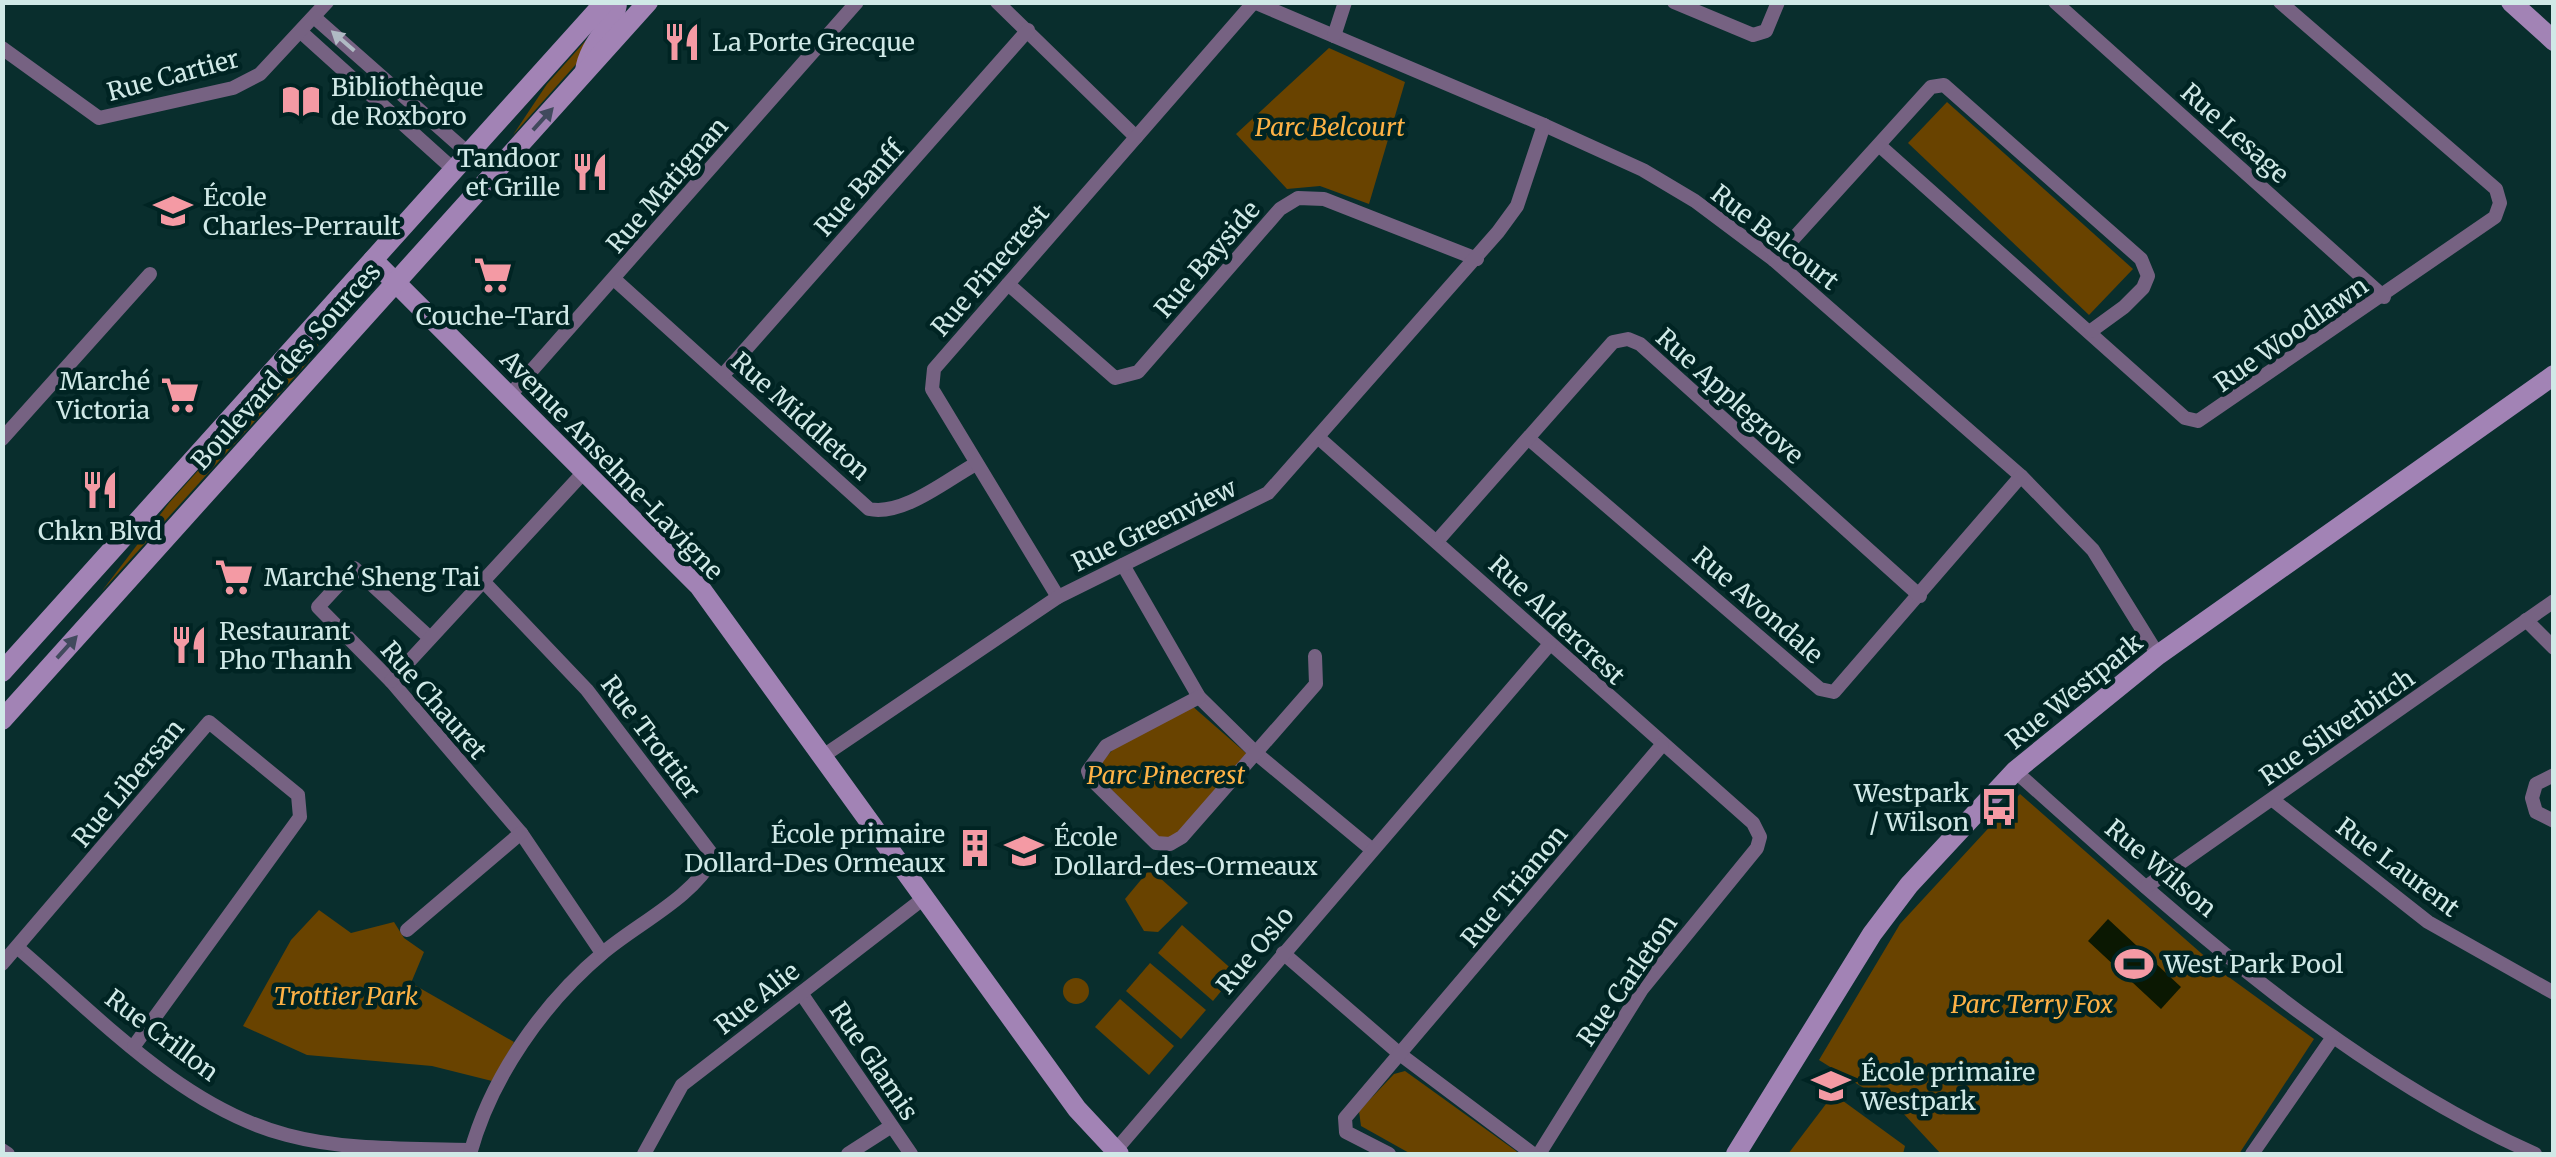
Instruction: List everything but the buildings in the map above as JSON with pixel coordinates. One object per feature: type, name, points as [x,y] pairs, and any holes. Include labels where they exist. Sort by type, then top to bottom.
[{"type":"street","name":"Rue Cartier","points":[[2,48],[88,114],[99,118],[233,88],[260,74],[327,2]]},
{"type":"street","name":"Boulevard des Sources","points":[[2,672],[605,2]]},
{"type":"street","points":[[585,73],[591,45],[616,14],[616,2]]},
{"type":"street","name":"Boulevard des Sources","points":[[2,720],[648,2]]},
{"type":"street","name":"Rue Matignan","points":[[510,395],[857,2]]},
{"type":"street","points":[[997,2],[1136,137]]},
{"type":"street","name":"Rue Belcourt","points":[[1254,2],[1643,170],[1774,260],[2021,476],[2093,550],[2158,655]]},
{"type":"street","name":"Rue Pinecrest","points":[[1058,597],[974,465],[932,389],[934,369],[1254,2]]},
{"type":"street","points":[[1334,36],[1345,2]]},
{"type":"street","points":[[1674,2],[1754,35],[1766,31],[1778,2]]},
{"type":"street","name":"Rue Lesage","points":[[2055,2],[2384,297]]},
{"type":"street","name":"Rue Woodlawn","points":[[1880,146],[2185,418],[2198,421],[2384,297],[2495,217],[2500,203],[2496,190],[2280,2]]},
{"type":"street","points":[[2511,2],[2554,41]]},
{"type":"street","points":[[314,17],[468,153]]},
{"type":"street","name":"Rue Banff","points":[[723,375],[1028,30]]},
{"type":"street","points":[[301,32],[453,169]]},
{"type":"street","points":[[1774,260],[1931,88],[1944,85],[2141,259],[2148,276],[2143,288],[2090,331]]},
{"type":"street","name":"Rue Greenview","points":[[823,756],[1058,597],[1268,493],[1477,259],[1516,206],[1544,125]]},
{"type":"street","name":"Rue Bayside","points":[[1008,284],[1115,378],[1138,372],[1280,209],[1298,198],[1324,199],[1477,259]]},
{"type":"street","name":"Avenue Anselme-Lavigne","points":[[373,260],[699,586],[1076,1109],[1117,1153]]},
{"type":"street","points":[[2,440],[150,274]]},
{"type":"street","name":"Rue Middleton","points":[[614,280],[869,509],[883,512],[898,507],[974,465]]},
{"type":"street","name":"Rue Applegrove","points":[[1438,540],[1613,342],[1628,339],[1640,344],[1920,596]]},
{"type":"street","name":"Rue Westpark","points":[[1736,1154],[1872,934],[1908,885],[2015,772],[2158,655],[2554,374]]},
{"type":"street","name":"Rue Aldercrest","points":[[1320,439],[1753,823],[1760,837]]},
{"type":"street","name":"Rue Avondale","points":[[1529,439],[1820,688],[1834,692],[1845,684],[2021,476]]},
{"type":"street","points":[[391,681],[584,472]]},
{"type":"street","points":[[1122,565],[1199,696],[1258,755],[1370,848]]},
{"type":"street","name":"Rue Chauret","points":[[430,638],[354,568],[318,607],[391,681],[521,833],[602,953]]},
{"type":"street","name":"Rue Trottier","points":[[470,1152],[492,1096],[540,1017],[602,953],[704,876],[714,857],[587,690],[483,580]]},
{"type":"street","name":"Rue Silverbirch","points":[[2146,888],[2554,601]]},
{"type":"street","points":[[2526,620],[2554,648]]},
{"type":"street","name":"Rue Oslo","points":[[1117,1153],[1370,848],[1550,644]]},
{"type":"street","points":[[1199,696],[1106,746],[1091,761],[1091,779],[1156,843],[1170,844],[1258,755],[1316,684],[1316,656]]},
{"type":"street","name":"Rue Libersan","points":[[2,964],[209,722],[298,796],[300,817],[134,1046]]},
{"type":"street","name":"Rue Trianon","points":[[1401,1055],[1662,745]]},
{"type":"street","name":"Rue Wilson","points":[[2015,772],[2146,888],[2333,1037],[2435,1101],[2535,1154]]},
{"type":"street","points":[[2554,775],[2536,784],[2532,798],[2536,812],[2554,821]]},
{"type":"street","name":"Rue Laurent","points":[[2272,800],[2428,922],[2554,993]]},
{"type":"street","points":[[407,930],[521,833]]},
{"type":"street","name":"Rue Carleton","points":[[1282,952],[1401,1055],[1536,1154],[1642,990],[1757,848],[1760,837]]},
{"type":"street","name":"Rue Alie","points":[[644,1154],[682,1084],[924,898]]},
{"type":"street","name":"Rue Crillon","points":[[18,948],[176,1081],[240,1117],[287,1135],[354,1147],[470,1152]]},
{"type":"street","name":"Rue Glamis","points":[[801,992],[912,1154]]},
{"type":"street","points":[[2252,1154],[2333,1037]]},
{"type":"street","points":[[1389,1154],[1346,1132],[1344,1125],[1401,1055]]},
{"type":"street","points":[[848,1154],[890,1126]]},
{"type":"green space","points":[[588,38],[578,62],[513,135],[547,84]]},
{"type":"green space","name":"Parc Belcourt","points":[[1329,48],[1405,82],[1369,204],[1320,186],[1287,189],[1236,134]]},
{"type":"green space","points":[[1947,102],[2133,269],[2089,315],[1908,143]]},
{"type":"green space","points":[[335,318],[308,362],[102,591],[169,503]]},
{"type":"green space","name":"Parc Pinecrest","points":[[1191,705],[1247,754],[1181,831],[1170,837],[1158,837],[1097,775],[1102,763],[1122,742]]},
{"type":"green space","name":"Parc Terry Fox","points":[[2020,794],[2226,975],[2314,1039],[2239,1154],[1941,1154],[1902,1112],[1819,1060],[1900,924]]},
{"type":"green space","points":[[1150,869],[1188,903],[1158,932],[1144,931],[1125,899]]},
{"type":"green space","name":"Trottier Park","points":[[319,910],[351,933],[394,922],[404,938],[424,952],[411,983],[514,1042],[492,1081],[432,1066],[307,1055],[243,1026],[291,940]]},
{"type":"green space","points":[[1182,925],[1236,973],[1213,1001],[1158,953]]},
{"type":"green space","points":[[1150,963],[1206,1010],[1181,1039],[1126,991]]},
{"type":"green space","points":[[1076,978],[1085,982],[1089,991],[1085,1000],[1076,1004],[1067,1000],[1063,991],[1067,982]]},
{"type":"green space","points":[[1120,999],[1174,1046],[1149,1075],[1095,1027]]},
{"type":"green space","points":[[1405,1071],[1519,1154],[1411,1154],[1361,1126],[1359,1111],[1394,1074]]},
{"type":"green space","points":[[1839,1098],[1905,1146],[1903,1154],[1788,1154],[1829,1100]]},
{"type":"shaded area","name":"West Park Pool","points":[[2108,919],[2181,987],[2161,1009],[2088,941]]},
{"type":"place","name":"La Porte Grecque","points":[[682,42]]},
{"type":"place","name":"Bibliothèque de Roxboro","points":[[301,101]]},
{"type":"place","name":"Tandoor et Grille","points":[[590,172]]},
{"type":"place","name":"École Charles-Perrault","points":[[173,211]]},
{"type":"place","name":"Couche-Tard","points":[[493,275]]},
{"type":"place","name":"Marché Victoria","points":[[180,395]]},
{"type":"place","name":"Chkn Blvd","points":[[100,490]]},
{"type":"place","name":"Marché Sheng Tai","points":[[234,577]]},
{"type":"place","name":"Restaurant Pho Thanh","points":[[189,645]]},
{"type":"place","name":"Westpark / Wilson","points":[[1999,807]]},
{"type":"place","name":"École primaire Dollard-Des Ormeaux","points":[[975,848]]},
{"type":"place","name":"École Dollard-des-Ormeaux","points":[[1024,851]]},
{"type":"place","name":"West Park Pool","points":[[2134,964]]},
{"type":"place","name":"École primaire Westpark","points":[[1831,1086]]}]
